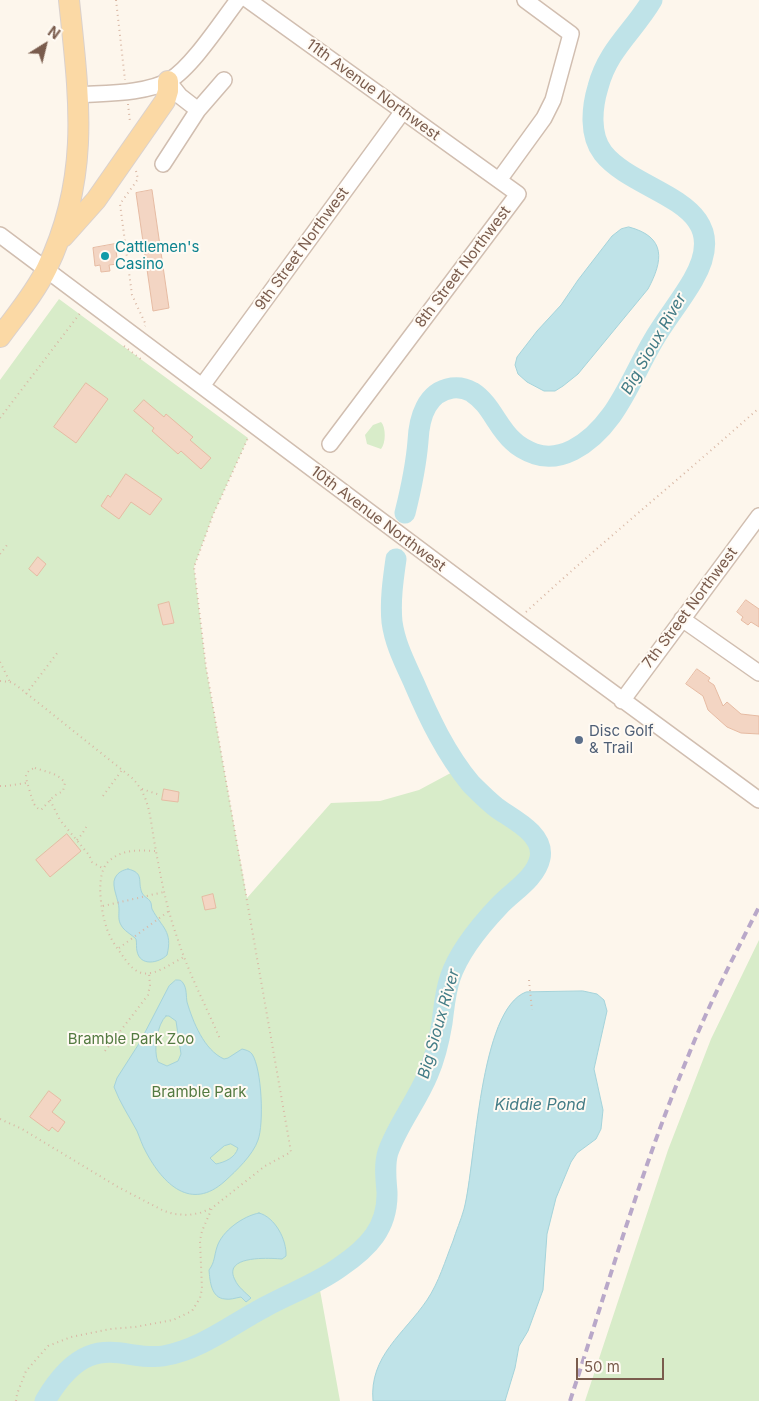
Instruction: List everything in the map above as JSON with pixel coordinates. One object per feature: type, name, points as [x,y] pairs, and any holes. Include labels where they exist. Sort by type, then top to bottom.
[{"type":"main road","points":[[0,337],[46,269],[57,244],[75,183],[79,138],[78,95],[69,0]]},
{"type":"main road","points":[[57,244],[96,200],[165,101],[168,81]]},
{"type":"street","points":[[78,95],[127,91],[154,86],[168,81],[186,67],[238,0]]},
{"type":"street","name":"11th Avenue Northwest","points":[[248,0],[499,180]]},
{"type":"street","points":[[499,180],[544,118],[553,100],[571,34],[524,0]]},
{"type":"street","points":[[163,164],[198,110],[224,80]]},
{"type":"street","points":[[168,81],[180,96],[198,110]]},
{"type":"street","name":"9th Street Northwest","points":[[202,386],[403,111]]},
{"type":"street","name":"8th Street Northwest","points":[[330,444],[518,194],[499,180]]},
{"type":"street","name":"10th Avenue Northwest","points":[[0,235],[518,624],[759,800]]},
{"type":"street","name":"7th Street Northwest","points":[[622,701],[759,516]]},
{"type":"street","points":[[682,619],[759,673]]},
{"type":"path","points":[[0,418],[82,312]]},
{"type":"path","points":[[120,343],[128,349]]},
{"type":"path","points":[[518,624],[526,612],[567,574],[759,408]]},
{"type":"path","points":[[0,1119],[22,1129],[118,1187],[164,1211],[174,1214],[188,1215],[212,1208],[265,1166],[291,1152],[206,667],[194,567],[213,514],[248,438]]},
{"type":"path","points":[[0,554],[7,545]]},
{"type":"path","points":[[26,694],[58,652]]},
{"type":"path","points":[[0,662],[10,682],[122,770],[142,789],[160,796]]},
{"type":"path","points":[[0,681],[10,682]]},
{"type":"path","points":[[35,768],[56,774],[65,783],[63,791],[50,800],[41,810],[37,808],[31,790],[26,784],[26,776],[30,770],[35,768]]},
{"type":"path","points":[[103,796],[122,770]]},
{"type":"path","points":[[0,786],[26,784]]},
{"type":"path","points":[[142,789],[149,806],[156,852],[169,911],[184,957],[220,1039]]},
{"type":"path","points":[[50,800],[60,820],[89,855],[92,862],[104,869]]},
{"type":"path","points":[[77,840],[88,824]]},
{"type":"path","points":[[156,852],[134,850],[108,862],[101,877],[102,906],[107,929],[118,949],[137,971],[149,973],[184,957]]},
{"type":"path","points":[[102,906],[164,892]]},
{"type":"path","points":[[118,949],[169,911]]},
{"type":"path","points":[[105,1051],[148,995],[150,985],[149,973]]},
{"type":"path","points":[[529,980],[532,1010]]},
{"type":"path","points":[[16,1401],[26,1371],[48,1346],[71,1337],[173,1320],[192,1311],[200,1298],[202,1289],[200,1241],[202,1231],[212,1208]]},
{"type":"green space","name":"Bramble Park","points":[[59,299],[248,438],[213,515],[194,567],[206,667],[247,898],[331,803],[380,801],[419,790],[460,768],[484,796],[528,830],[538,843],[539,859],[531,875],[479,928],[461,952],[453,968],[433,1061],[417,1096],[388,1150],[386,1169],[387,1205],[383,1223],[377,1233],[360,1252],[338,1268],[318,1279],[340,1401],[0,1401],[0,380]]},
{"type":"green space","points":[[381,422],[385,435],[381,449],[367,444],[365,435],[373,425]]},
{"type":"green space","points":[[759,940],[759,1401],[585,1401],[668,1150],[711,1039]]},
{"type":"water","points":[[629,227],[641,231],[656,244],[659,260],[648,289],[578,374],[563,386],[555,391],[544,391],[527,382],[518,374],[515,365],[517,357],[537,331],[561,305],[612,236],[621,229]]},
{"type":"water","points":[[128,869],[139,875],[142,893],[150,901],[152,909],[168,935],[167,955],[159,960],[150,962],[142,959],[137,950],[136,939],[124,929],[119,921],[119,905],[114,881],[119,873]]},
{"type":"water","points":[[176,980],[180,980],[183,983],[192,1018],[200,1035],[217,1055],[224,1059],[242,1049],[251,1053],[255,1061],[260,1084],[261,1122],[256,1146],[244,1162],[225,1181],[213,1190],[201,1194],[190,1194],[179,1190],[161,1174],[153,1164],[114,1087],[117,1078],[140,1042],[169,986]],"holes":[[[166,1016],[176,1021],[181,1054],[178,1061],[167,1066],[158,1062],[156,1051],[158,1031]],[[231,1144],[238,1148],[229,1159],[216,1164],[210,1158],[224,1146]]]},
{"type":"water","name":"Kiddie Pond","points":[[583,991],[597,994],[604,1000],[607,1011],[594,1069],[603,1110],[601,1129],[596,1139],[577,1153],[571,1162],[556,1198],[547,1234],[543,1290],[528,1331],[519,1346],[515,1368],[505,1401],[373,1401],[373,1385],[382,1358],[427,1300],[435,1286],[464,1209],[482,1090],[489,1056],[498,1027],[510,1004],[526,992]]},
{"type":"water","points":[[259,1213],[270,1219],[279,1230],[286,1250],[286,1256],[282,1259],[267,1258],[241,1262],[235,1266],[233,1272],[235,1280],[251,1298],[246,1302],[241,1297],[220,1298],[212,1288],[209,1270],[217,1247],[223,1235],[234,1225],[246,1217]]},
{"type":"building","points":[[152,190],[169,308],[153,311],[136,193]]},
{"type":"building","name":"Cattlemen's Casino","points":[[115,244],[118,264],[109,265],[110,271],[101,272],[100,265],[95,266],[93,248]]},
{"type":"building","points":[[86,383],[108,399],[76,443],[54,427]]},
{"type":"building","points":[[144,400],[164,417],[166,414],[193,437],[190,440],[211,458],[201,469],[181,451],[178,454],[152,431],[154,428],[134,411]]},
{"type":"building","points":[[126,474],[162,499],[150,515],[131,502],[119,519],[101,506],[108,495],[110,497]]},
{"type":"building","points":[[38,557],[46,564],[37,576],[29,569]]},
{"type":"building","points":[[746,600],[759,609],[759,627],[751,622],[748,625],[741,620],[743,617],[737,612]]},
{"type":"building","points":[[169,602],[174,623],[163,625],[158,605]]},
{"type":"building","points":[[697,669],[710,678],[708,681],[714,685],[723,706],[727,702],[741,714],[759,716],[759,734],[741,733],[727,727],[708,710],[703,696],[686,684]]},
{"type":"building","points":[[164,789],[179,792],[178,802],[162,800]]},
{"type":"building","points":[[67,834],[81,851],[50,877],[36,860]]},
{"type":"building","points":[[213,894],[216,908],[205,910],[202,897]]},
{"type":"building","points":[[49,1091],[61,1100],[52,1112],[65,1122],[58,1132],[52,1127],[49,1131],[30,1117]]},
{"type":"waterway","name":"Big Sioux River","points":[[405,513],[415,468],[422,416],[430,401],[436,395],[452,388],[460,388],[472,392],[479,397],[515,443],[535,454],[554,456],[573,450],[588,441],[611,416],[658,333],[693,280],[704,253],[703,232],[694,216],[678,203],[619,168],[603,153],[595,138],[593,112],[602,74],[615,51],[652,0]]},
{"type":"waterway","name":"Big Sioux River","points":[[45,1401],[58,1381],[69,1369],[89,1356],[108,1352],[154,1357],[177,1353],[190,1348],[322,1279],[350,1260],[367,1244],[380,1227],[384,1216],[388,1152],[424,1084],[433,1062],[440,1036],[447,989],[454,968],[464,949],[478,930],[499,906],[529,878],[538,865],[540,849],[533,835],[519,822],[494,805],[471,784],[446,748],[426,709],[393,630],[391,614],[396,559]]},
{"type":"railway","points":[[570,1401],[626,1226],[672,1097],[705,1017],[759,907]]},
{"type":"place","name":"Cattlemen's Casino","points":[[105,256]]},
{"type":"place","name":"Disc Golf & Trail","points":[[579,740]]},
{"type":"park label","name":"Bramble Park Zoo","points":[[131,1039]]}]
